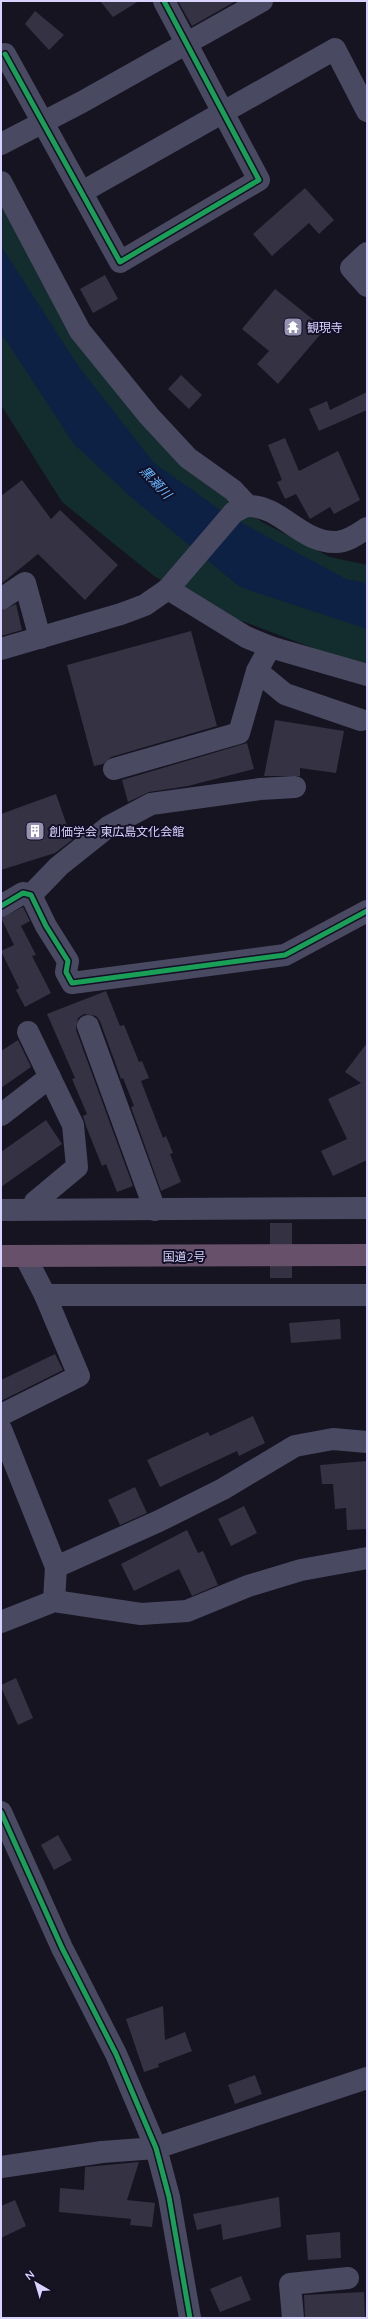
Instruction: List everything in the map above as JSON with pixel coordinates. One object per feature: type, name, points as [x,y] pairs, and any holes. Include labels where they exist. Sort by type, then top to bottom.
[{"type":"highway","name":"国道2号","points":[[1,1256],[367,1255]]},
{"type":"street","points":[[5,54],[120,262],[259,180],[164,1]]},
{"type":"street","points":[[1,144],[187,44],[262,1]]},
{"type":"street","points":[[82,192],[335,49],[367,111]]},
{"type":"street","points":[[1,182],[80,331],[149,416],[188,458],[232,490],[241,509]]},
{"type":"street","points":[[367,253],[351,268],[367,286]]},
{"type":"street","points":[[1,649],[121,614],[145,605],[168,589],[241,509],[265,509],[316,540],[337,542],[354,536],[367,528]]},
{"type":"street","points":[[1,599],[25,583],[40,638]]},
{"type":"street","points":[[168,589],[217,621],[246,637],[270,647],[367,675]]},
{"type":"street","points":[[114,769],[239,733],[257,671],[270,647]]},
{"type":"street","points":[[257,671],[285,694],[361,720]]},
{"type":"street","points":[[31,895],[59,866],[108,828],[151,804],[260,789],[295,787]]},
{"type":"street","points":[[1,906],[23,893],[31,895]]},
{"type":"street","points":[[31,895],[46,926],[68,961],[66,972],[72,983],[284,955],[367,911]]},
{"type":"street","points":[[88,1026],[155,1210]]},
{"type":"street","points":[[28,1032],[73,1125],[77,1167],[35,1202]]},
{"type":"street","points":[[1,1115],[50,1077]]},
{"type":"street","points":[[1,1210],[155,1210],[281,1216],[367,1208]]},
{"type":"street","points":[[1,1415],[79,1376],[46,1295],[24,1256]]},
{"type":"street","points":[[46,1295],[281,1290],[367,1295]]},
{"type":"street","points":[[1,1429],[56,1567],[54,1601]]},
{"type":"street","points":[[56,1567],[159,1521],[223,1490],[295,1446],[333,1439],[367,1442]]},
{"type":"street","points":[[1,1622],[54,1601],[141,1614],[187,1611],[248,1586],[301,1570],[367,1558]]},
{"type":"street","points":[[1,1812],[62,1948],[116,2054],[156,2148],[169,2197],[190,2318]]},
{"type":"street","points":[[1,2167],[102,2152],[156,2148],[367,2078]]},
{"type":"street","points":[[293,2318],[290,2284],[348,2278]]},
{"type":"green space","points":[[1,198],[50,287],[224,496],[262,522],[330,557],[367,565],[367,664],[326,653],[213,610],[154,576],[62,502],[1,405]]},
{"type":"water","name":"黒瀬川","points":[[1,246],[79,367],[154,463],[229,516],[346,579],[367,583],[367,629],[240,587],[132,498],[74,444],[1,333]]},
{"type":"building","points":[[100,1],[139,1],[113,17]]},
{"type":"building","points":[[178,1],[236,1],[192,26]]},
{"type":"building","points":[[35,11],[64,35],[49,50],[25,24]]},
{"type":"building","points":[[305,188],[334,220],[319,234],[309,223],[272,256],[253,234]]},
{"type":"building","points":[[105,275],[118,299],[93,313],[80,289]]},
{"type":"building","points":[[275,289],[325,329],[278,384],[257,364],[269,351],[242,329]]},
{"type":"building","points":[[181,375],[202,395],[189,409],[168,389]]},
{"type":"building","points":[[367,392],[367,410],[319,431],[309,409],[327,401],[330,410]]},
{"type":"building","points":[[285,438],[299,471],[338,451],[360,500],[334,514],[330,507],[310,519],[296,494],[285,499],[277,482],[282,480],[268,445]]},
{"type":"building","points":[[22,480],[51,519],[60,510],[118,565],[85,600],[38,554],[1,584],[1,496]]},
{"type":"building","points":[[16,604],[22,630],[1,636],[1,611]]},
{"type":"building","points":[[191,631],[217,726],[111,757],[103,764],[94,766],[67,665]]},
{"type":"building","points":[[275,720],[344,731],[336,773],[300,768],[300,776],[264,776]]},
{"type":"building","points":[[247,743],[254,769],[188,786],[149,792],[128,802],[122,780]]},
{"type":"building","name":"創価学会 東広島文化会館","points":[[56,794],[72,840],[55,853],[1,870],[1,814]]},
{"type":"building","points":[[23,907],[30,921],[21,926],[36,955],[32,956],[51,993],[25,1007],[16,990],[19,988],[1,951],[14,945],[1,918]]},
{"type":"building","points":[[106,991],[120,1026],[124,1025],[139,1062],[142,1061],[149,1078],[141,1081],[163,1138],[166,1136],[173,1153],[170,1154],[181,1182],[161,1191],[131,1107],[134,1106],[123,1078],[121,1079],[100,1021],[96,1016],[84,1014],[78,1018],[76,1030],[133,1186],[117,1192],[106,1164],[102,1166],[86,1126],[83,1116],[87,1114],[72,1079],[75,1078],[47,1014]]},
{"type":"building","points":[[18,1040],[31,1067],[1,1088],[1,1051]]},
{"type":"building","points":[[367,1043],[367,1160],[333,1176],[321,1151],[347,1139],[328,1099],[361,1083],[345,1072]]},
{"type":"building","points":[[46,1120],[62,1144],[1,1187],[1,1152]]},
{"type":"building","points":[[340,1319],[341,1339],[291,1343],[289,1323]]},
{"type":"building","points":[[55,1354],[63,1370],[1,1401],[1,1380]]},
{"type":"building","points":[[253,1416],[265,1443],[239,1456],[237,1451],[160,1487],[147,1460],[208,1432],[210,1436]]},
{"type":"building","points":[[367,1461],[367,1529],[347,1530],[346,1508],[335,1509],[333,1484],[322,1484],[320,1465]]},
{"type":"building","points":[[135,1487],[147,1513],[120,1525],[108,1500]]},
{"type":"building","points":[[244,1506],[257,1533],[231,1546],[218,1519]]},
{"type":"building","points":[[187,1530],[198,1553],[203,1551],[218,1585],[192,1596],[179,1569],[134,1591],[121,1564]]},
{"type":"building","points":[[16,1678],[33,1718],[18,1725],[1,1687],[1,1685]]},
{"type":"building","points":[[58,1835],[72,1860],[54,1870],[41,1845]]},
{"type":"building","points":[[163,2006],[165,2040],[185,2032],[192,2051],[158,2064],[159,2067],[144,2072],[126,2019]]},
{"type":"building","points":[[255,2075],[262,2094],[235,2104],[228,2085]]},
{"type":"building","points":[[139,2162],[127,2200],[155,2203],[152,2227],[130,2225],[131,2219],[59,2212],[60,2188],[84,2190],[85,2167]]},
{"type":"building","points":[[279,2197],[281,2227],[223,2240],[221,2224],[197,2230],[193,2214]]},
{"type":"building","points":[[15,2200],[26,2226],[1,2238],[1,2206]]},
{"type":"building","points":[[340,2232],[341,2258],[308,2260],[306,2235]]},
{"type":"building","points":[[241,2276],[251,2300],[220,2312],[210,2289]]},
{"type":"building","points":[[364,2292],[365,2318],[305,2318],[304,2295]]},
{"type":"tunnel","points":[[281,1223],[281,1285]]},
{"type":"cycle path","points":[[5,54],[120,262],[259,180],[164,1]]},
{"type":"cycle path","points":[[1,906],[23,893],[31,895],[46,926],[68,961],[66,972],[72,983],[285,955],[367,911]]},
{"type":"cycle path","points":[[1,1812],[62,1948],[116,2054],[156,2148],[169,2197],[190,2318]]},
{"type":"place","name":"観現寺","points":[[293,327]]},
{"type":"place","name":"創価学会 東広島文化会館","points":[[35,831]]}]
